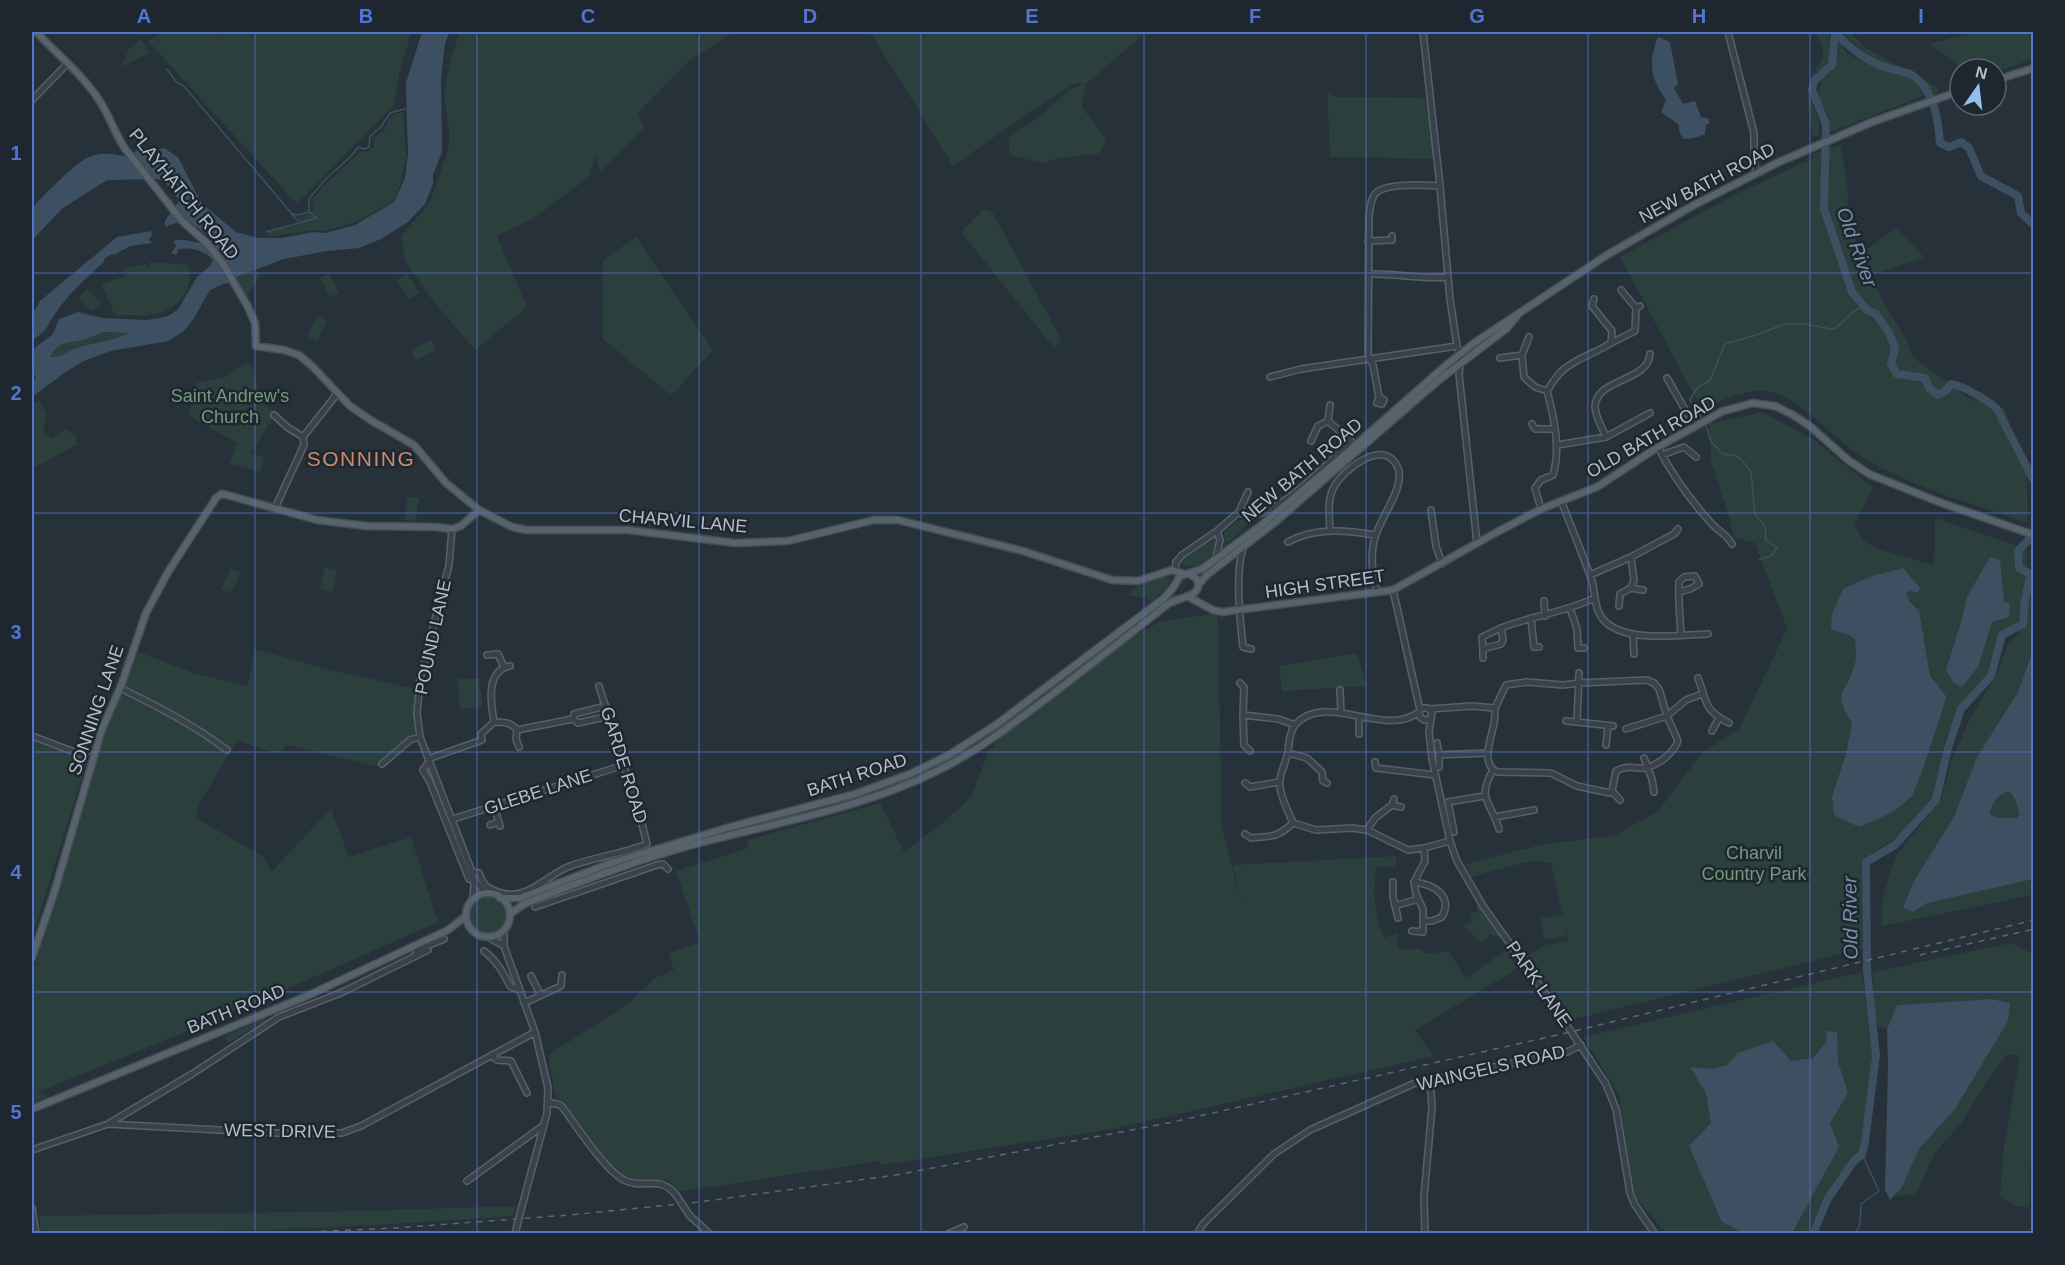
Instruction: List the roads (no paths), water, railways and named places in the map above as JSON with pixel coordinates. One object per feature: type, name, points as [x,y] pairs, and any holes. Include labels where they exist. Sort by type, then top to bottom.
[{"type":"main road","name":"PLAYHATCH ROAD","points":[[36,32],[68,63],[99,100],[119,141],[128,153],[182,221],[208,244],[239,292],[255,323],[256,346],[284,350],[299,356],[313,367],[337,394]]},
{"type":"main road","points":[[2008,76],[2034,68]]},
{"type":"main road","name":"NEW BATH ROAD","points":[[1198,587],[1207,575],[1243,548],[1444,376],[1506,329],[1518,316],[1570,279],[1640,235],[1756,172],[1840,135],[1948,95]]},
{"type":"main road","name":"NEW BATH ROAD","points":[[1185,574],[1202,569],[1275,514],[1460,354],[1504,322],[1518,316]]},
{"type":"main road","name":"CHARVIL LANE","points":[[337,394],[372,422],[414,445],[446,483],[479,510],[517,529],[628,530],[735,543],[788,541],[873,520],[898,520],[1023,550],[1112,580],[1138,581],[1175,571],[1185,574]]},
{"type":"main road","name":"OLD BATH ROAD","points":[[1477,543],[1541,509],[1562,503],[1597,487],[1658,447],[1708,419],[1737,405],[1753,403],[1775,406],[1793,415],[1848,460],[1869,474],[2034,536]]},
{"type":"main road","name":"SONNING LANE","points":[[32,957],[55,890],[102,729],[120,688],[146,613],[168,572],[216,498],[221,494],[275,508]]},
{"type":"main road","points":[[275,508],[317,520],[366,526],[436,527],[452,530],[461,526],[479,510]]},
{"type":"main road","name":"HIGH STREET","points":[[1186,596],[1216,611],[1239,611],[1393,590],[1477,543]]},
{"type":"main road","points":[[1166,572],[1176,583],[1179,592],[1186,596]]},
{"type":"main road","points":[[1185,574],[1194,577],[1204,604]]},
{"type":"main road","name":"BATH ROAD","points":[[500,898],[520,898],[579,874],[697,837],[865,791],[922,768],[959,749],[997,724],[1163,599],[1185,574]]},
{"type":"main road","name":"BATH ROAD","points":[[510,914],[521,905],[583,881],[678,849],[886,793],[937,771],[969,755],[1112,649],[1171,602],[1193,594],[1198,587]]},
{"type":"main road","points":[[579,874],[583,881]]},
{"type":"main road","points":[[481,893],[488,893],[509,905],[510,914],[500,936],[490,938],[471,930],[466,916],[473,899],[481,893]]},
{"type":"main road","name":"BATH ROAD","points":[[32,1109],[282,1006],[448,930],[466,916]]},
{"type":"main road","name":"BATH ROAD","points":[[448,930],[459,928],[471,930]]},
{"type":"street","points":[[1423,32],[1448,277],[1460,354],[1459,374],[1477,543]]},
{"type":"street","points":[[1728,32],[1754,133],[1756,172]]},
{"type":"street","points":[[32,100],[68,63]]},
{"type":"street","points":[[1379,397],[1368,355],[1368,241],[1371,202],[1376,193],[1383,189],[1415,184],[1440,186]]},
{"type":"street","points":[[1368,241],[1392,240]]},
{"type":"street","points":[[1369,274],[1389,273],[1418,278],[1448,277]]},
{"type":"street","points":[[1541,509],[1535,488],[1541,480],[1553,475],[1557,462],[1557,445],[1547,391],[1568,363],[1594,354],[1635,331],[1638,307],[1621,290]]},
{"type":"street","points":[[1584,304],[1593,302],[1612,331],[1611,343]]},
{"type":"street","points":[[1529,337],[1522,355],[1524,377],[1535,387],[1547,391]]},
{"type":"street","points":[[1270,377],[1301,369],[1457,346]]},
{"type":"street","points":[[1444,376],[1455,365],[1460,354]]},
{"type":"street","points":[[1606,436],[1597,416],[1596,400],[1617,382],[1631,379],[1645,369],[1650,363],[1650,354]]},
{"type":"street","points":[[1500,358],[1522,355]]},
{"type":"street","points":[[1452,371],[1459,374]]},
{"type":"street","points":[[1667,378],[1677,385],[1697,425]]},
{"type":"street","points":[[275,508],[304,445],[303,437],[337,394]]},
{"type":"street","points":[[1589,398],[1596,400]]},
{"type":"street","points":[[1328,421],[1330,405]]},
{"type":"street","points":[[1557,445],[1606,436],[1637,424],[1650,413]]},
{"type":"street","points":[[274,414],[287,427],[303,437]]},
{"type":"street","points":[[1311,441],[1318,426],[1328,421]]},
{"type":"street","points":[[1239,512],[1250,516],[1268,512],[1301,488],[1351,441],[1328,421]]},
{"type":"street","points":[[1532,436],[1533,426],[1553,429]]},
{"type":"street","points":[[1658,447],[1692,501],[1715,527],[1726,534],[1732,544]]},
{"type":"street","points":[[1662,454],[1684,447],[1696,458]]},
{"type":"street","points":[[1330,530],[1329,502],[1336,484],[1363,458],[1383,455],[1392,460],[1398,469],[1400,478],[1375,535],[1372,558],[1377,592]]},
{"type":"street","points":[[1175,571],[1176,562],[1182,555],[1217,531],[1239,512],[1248,492]]},
{"type":"street","points":[[1562,503],[1590,575],[1598,612],[1604,620],[1616,628],[1633,634],[1656,636],[1708,634]]},
{"type":"street","points":[[1431,510],[1429,518],[1442,564]]},
{"type":"street","name":"POUND LANE","points":[[452,530],[449,565],[420,679],[417,713],[420,737],[468,860],[472,877],[473,899]]},
{"type":"street","points":[[1288,542],[1298,536],[1330,530],[1375,535]]},
{"type":"street","points":[[1216,558],[1220,540],[1217,531]]},
{"type":"street","points":[[1590,575],[1631,557],[1676,531],[1682,535]]},
{"type":"street","points":[[1428,549],[1436,546]]},
{"type":"street","points":[[1243,548],[1240,557],[1240,646],[1251,649]]},
{"type":"street","points":[[1631,557],[1634,580],[1631,588]]},
{"type":"street","points":[[1619,606],[1620,594],[1631,588],[1643,590]]},
{"type":"street","name":"PARK LANE","points":[[1393,590],[1419,699],[1425,714],[1435,775],[1457,861],[1474,892],[1606,1084],[1622,1132],[1630,1193],[1655,1233]]},
{"type":"street","points":[[1679,592],[1681,635]]},
{"type":"street","points":[[1483,658],[1482,636],[1518,621],[1545,616],[1595,598]]},
{"type":"street","points":[[1544,601],[1545,616]]},
{"type":"street","points":[[1569,608],[1581,648],[1578,656]]},
{"type":"street","points":[[1531,619],[1534,648]]},
{"type":"street","points":[[1483,649],[1501,644],[1503,640],[1501,628]]},
{"type":"street","points":[[1633,634],[1634,654]]},
{"type":"street","points":[[488,656],[500,653],[507,666],[496,676],[489,696],[494,722]]},
{"type":"street","points":[[1577,722],[1579,674]]},
{"type":"street","points":[[1698,678],[1709,710],[1729,723]]},
{"type":"street","points":[[1637,680],[1654,683],[1659,689],[1678,741],[1676,749],[1648,768],[1623,767],[1616,771],[1612,791],[1610,793],[1590,790],[1551,773],[1492,770],[1488,764],[1488,753],[1495,708],[1506,685],[1527,681],[1563,685],[1637,680]]},
{"type":"street","points":[[1239,751],[1244,745],[1242,685],[1252,684]]},
{"type":"street","name":"GARDE ROAD","points":[[472,877],[479,873],[483,884],[488,888],[513,895],[546,881],[570,866],[647,844],[599,686]]},
{"type":"street","points":[[120,688],[155,706],[227,750]]},
{"type":"street","points":[[1341,713],[1342,692]]},
{"type":"street","points":[[1626,729],[1667,716],[1686,700],[1702,694]]},
{"type":"street","points":[[573,719],[574,714],[606,706]]},
{"type":"street","points":[[1293,823],[1279,782],[1288,753],[1290,736],[1295,725],[1313,714],[1326,711],[1389,720],[1442,709],[1472,706],[1495,708]]},
{"type":"street","points":[[1243,715],[1278,719],[1295,725]]},
{"type":"street","points":[[472,877],[462,862],[423,770],[429,760],[482,740],[481,734],[494,722],[507,722],[517,730],[573,719],[578,723],[609,716]]},
{"type":"street","points":[[1359,717],[1359,734]]},
{"type":"street","points":[[1712,730],[1719,718]]},
{"type":"street","points":[[1566,721],[1610,726],[1606,745]]},
{"type":"street","points":[[1640,725],[1644,733]]},
{"type":"street","points":[[517,730],[516,739],[519,747]]},
{"type":"street","points":[[32,736],[93,759]]},
{"type":"street","points":[[382,764],[410,740],[420,737]]},
{"type":"street","points":[[1437,743],[1439,767]]},
{"type":"street","points":[[1244,745],[1250,751]]},
{"type":"street","points":[[1288,753],[1307,758],[1322,772],[1323,784]]},
{"type":"street","points":[[1439,755],[1488,753]]},
{"type":"street","points":[[1644,758],[1654,792]]},
{"type":"street","name":"GLEBE LANE","points":[[453,819],[624,765]]},
{"type":"street","points":[[1369,769],[1376,765],[1435,775]]},
{"type":"street","points":[[1492,770],[1485,783],[1484,796],[1499,829]]},
{"type":"street","points":[[1247,794],[1248,785],[1279,782]]},
{"type":"street","points":[[1612,791],[1620,800]]},
{"type":"street","points":[[1445,794],[1454,832]]},
{"type":"street","points":[[1448,802],[1484,796]]},
{"type":"street","points":[[1367,830],[1375,818],[1393,802],[1401,807]]},
{"type":"street","points":[[490,825],[500,824],[494,806]]},
{"type":"street","points":[[1495,817],[1534,810]]},
{"type":"street","points":[[1293,823],[1316,830],[1352,828],[1367,830],[1404,849],[1424,848],[1450,840]]},
{"type":"street","points":[[1244,843],[1251,838],[1282,833],[1293,823]]},
{"type":"street","points":[[1245,834],[1251,838]]},
{"type":"street","points":[[1412,931],[1423,932],[1424,909],[1418,899],[1414,882],[1425,861],[1424,848]]},
{"type":"street","points":[[462,862],[468,860]]},
{"type":"street","points":[[535,908],[657,865],[663,864],[668,869]]},
{"type":"street","name":"POUND LANE","points":[[472,877],[488,893]]},
{"type":"street","points":[[583,881],[587,890]]},
{"type":"street","points":[[1393,882],[1393,897],[1398,918]]},
{"type":"street","points":[[1414,882],[1429,884],[1438,889],[1444,901],[1445,911],[1442,917],[1424,921]]},
{"type":"street","points":[[1395,906],[1418,899]]},
{"type":"street","points":[[504,931],[504,946],[535,1032],[548,1088],[544,1125],[515,1233]]},
{"type":"street","points":[[490,938],[504,946]]},
{"type":"street","points":[[415,956],[417,950],[444,939]]},
{"type":"street","points":[[32,1150],[108,1124],[192,1074],[263,1026],[343,992],[428,950]]},
{"type":"street","points":[[484,951],[503,971],[510,987],[520,991]]},
{"type":"street","points":[[561,986],[562,975]]},
{"type":"street","points":[[531,976],[537,979],[538,998]]},
{"type":"street","points":[[524,1003],[561,986]]},
{"type":"street","points":[[561,986],[566,991]]},
{"type":"street","points":[[282,1006],[286,1015]]},
{"type":"street","name":"WEST DRIVE","points":[[108,1124],[276,1133],[342,1133],[382,1116],[535,1032]]},
{"type":"street","name":"WAINGELS ROAD","points":[[1197,1233],[1203,1224],[1274,1154],[1310,1130],[1415,1083],[1567,1052],[1581,1045]]},
{"type":"street","points":[[492,1055],[496,1061],[511,1060],[527,1093]]},
{"type":"street","points":[[1425,1233],[1424,1197],[1432,1107],[1430,1079]]},
{"type":"street","points":[[548,1102],[563,1108],[598,1154],[625,1180],[633,1183],[661,1184],[672,1190],[690,1216],[710,1233]]},
{"type":"street","points":[[467,1181],[544,1125]]},
{"type":"street","points":[[32,1208],[36,1233]]},
{"type":"street","points":[[949,1231],[964,1227]]},
{"type":"water","points":[[422,32],[450,32],[445,43],[441,78],[442,152],[425,204],[408,222],[381,239],[359,248],[284,259],[241,275],[229,283],[210,290],[193,320],[183,332],[168,341],[111,351],[86,360],[32,397],[32,383],[36,376],[32,375],[32,350],[53,334],[59,319],[78,312],[102,318],[147,320],[165,317],[179,308],[197,277],[210,266],[213,260],[202,252],[188,248],[179,249],[176,255],[171,253],[177,245],[174,244],[175,240],[214,246],[215,241],[186,219],[165,227],[165,221],[179,201],[168,185],[158,179],[107,180],[63,208],[32,240],[32,208],[58,181],[87,158],[102,154],[128,157],[141,147],[147,152],[164,148],[178,157],[202,204],[236,232],[258,238],[282,238],[313,232],[325,233],[355,225],[394,202],[405,178],[408,154],[406,83]],"holes":[[[104,332],[128,333],[61,355],[50,357],[61,345]]]},
{"type":"water","points":[[1658,37],[1670,42],[1678,84],[1674,88],[1683,104],[1695,101],[1701,117],[1708,118],[1710,123],[1706,125],[1705,134],[1684,139],[1680,134],[1678,124],[1661,112],[1666,100],[1652,70]]},
{"type":"water","points":[[151,231],[152,235],[149,239],[152,243],[130,246],[104,259],[104,262],[67,298],[44,330],[32,340],[32,315],[40,301],[117,237]]},
{"type":"water","points":[[1990,557],[2000,560],[2004,601],[2010,604],[2009,617],[1992,622],[1978,667],[1962,687],[1953,682],[1946,670],[1967,597]]},
{"type":"water","name":"Charvil Country Park","points":[[1903,568],[1920,588],[1917,593],[1910,590],[1906,594],[1909,601],[1919,611],[1930,676],[1946,696],[1930,749],[1911,797],[1893,811],[1859,827],[1834,815],[1832,797],[1846,754],[1852,723],[1841,698],[1852,673],[1856,654],[1855,639],[1831,628],[1832,614],[1843,589],[1872,576]]},
{"type":"water","points":[[2033,651],[2033,879],[1927,903],[1913,912],[1903,908],[1913,883],[1954,817],[1977,757],[2018,692]],"holes":[[[2010,792],[2020,814],[2017,818],[1996,818],[1990,814],[1991,807],[1997,798],[2003,793]]]},
{"type":"water","points":[[1992,999],[2010,1003],[2008,1021],[1955,1109],[1919,1149],[1902,1187],[1890,1200],[1885,1190],[1887,1029],[1897,1005]]},
{"type":"water","points":[[1827,1031],[1837,1032],[1838,1062],[1848,1093],[1830,1123],[1839,1147],[1792,1233],[1744,1233],[1722,1222],[1689,1146],[1711,1123],[1706,1093],[1690,1067],[1713,1069],[1727,1065],[1738,1053],[1773,1041],[1791,1061],[1813,1058],[1826,1043]]},
{"type":"waterway","points":[[1835,32],[1866,58],[1910,74],[1918,80],[1930,95],[1938,124],[1940,143],[1949,147],[1961,142],[1969,148],[1981,176],[2018,196],[2021,213],[2034,225]]},
{"type":"waterway","name":"Old River","points":[[1835,33],[1832,65],[1814,81],[1812,90],[1826,124],[1824,209],[1852,292],[1868,311],[1876,314],[1889,333],[1895,348],[1891,364],[1897,374],[1925,378],[1929,388],[1938,395],[1947,390],[1951,384],[1962,387],[1997,409],[2034,481]]},
{"type":"waterway","points":[[167,69],[298,221]]},
{"type":"waterway","points":[[266,232],[317,218],[309,212],[309,201],[312,195],[349,159],[358,147],[364,149],[369,147],[370,136],[381,127],[390,113],[408,108]]},
{"type":"waterway","points":[[293,214],[309,212]]},
{"type":"waterway","points":[[1702,419],[1690,400],[1697,388],[1710,380],[1727,343],[1757,335],[1784,324],[1836,328],[1854,311],[1864,306]]},
{"type":"waterway","points":[[1705,423],[1711,441],[1720,451],[1741,459],[1751,472],[1755,515],[1765,526],[1766,540],[1777,548],[1772,555],[1759,560]]},
{"type":"waterway","name":"Old River","points":[[2034,534],[2018,551],[2019,568],[2034,576]]},
{"type":"waterway","name":"Old River","points":[[1813,1234],[1827,1200],[1853,1162],[1862,1154],[1865,1141],[1876,1056],[1867,971],[1866,862],[1895,845],[1936,800],[1948,748],[1961,709],[1991,676],[2002,635],[2023,624],[2030,576]]},
{"type":"waterway","points":[[1855,1234],[1860,1224],[1861,1204],[1879,1191],[1862,1154]]},
{"type":"railway","points":[[261,1234],[395,1228],[569,1215],[699,1202],[896,1175],[1173,1122],[1566,1033],[2034,920]]},
{"type":"railway","points":[[1920,955],[2034,929]]},
{"type":"district","name":"SONNING","points":[[361,458]]},
{"type":"park label","name":"Saint Andrew's Church","points":[[230,406]]}]
